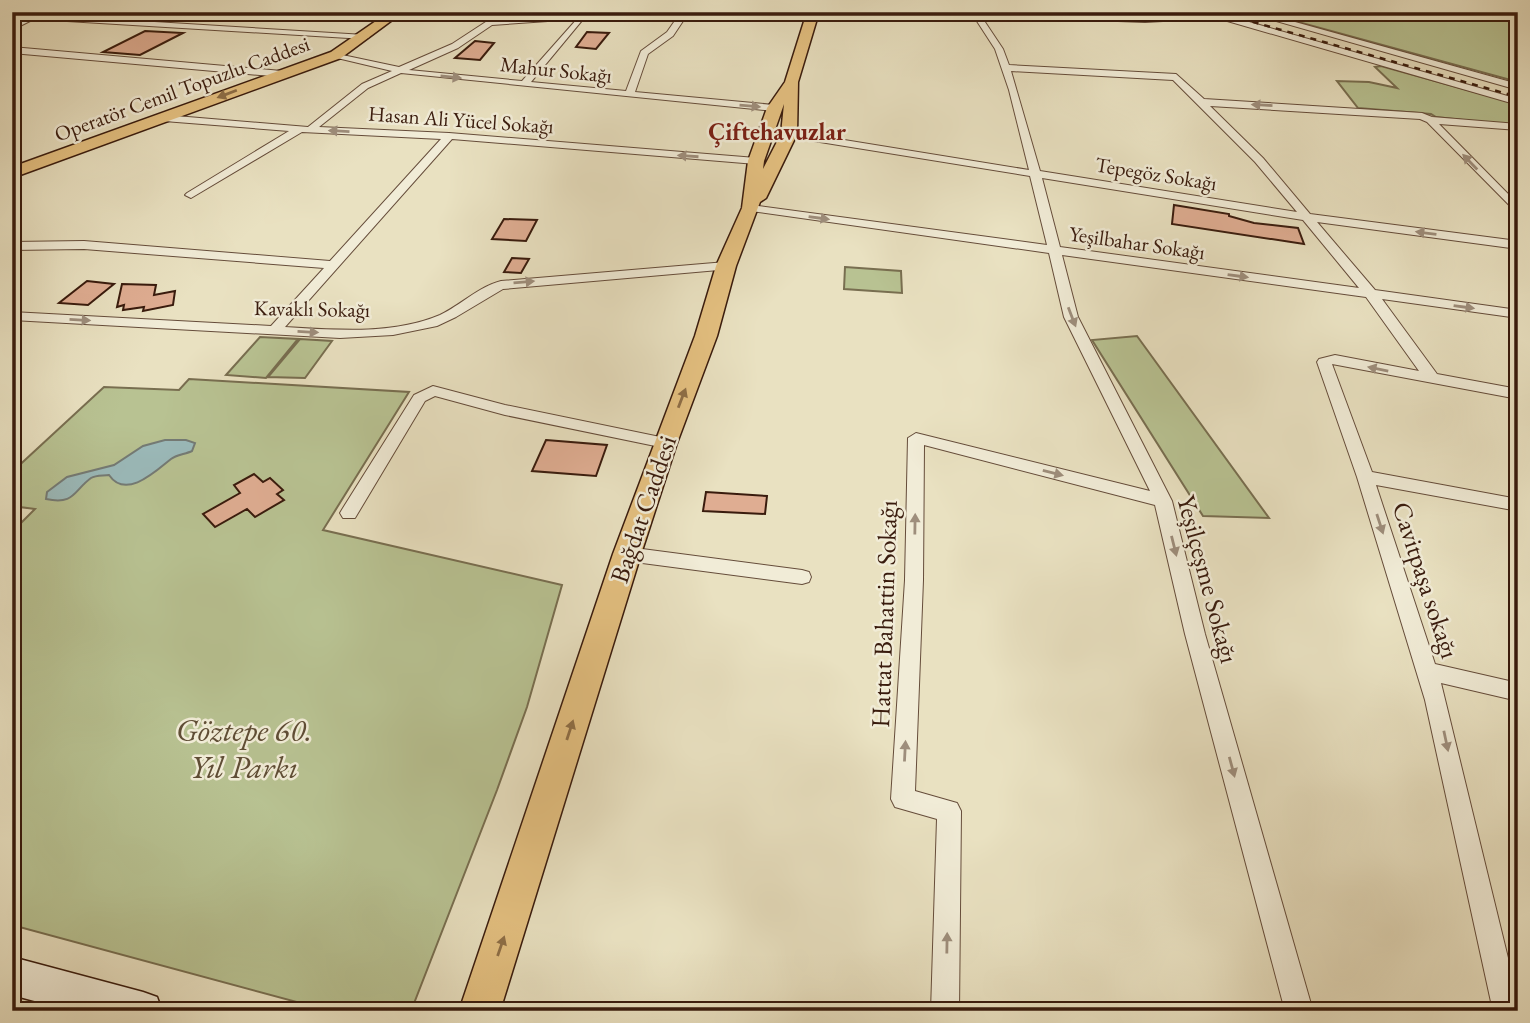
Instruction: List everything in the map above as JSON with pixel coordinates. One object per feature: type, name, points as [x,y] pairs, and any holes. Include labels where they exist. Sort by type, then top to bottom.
[{"type":"main road","name":"Operatör Cemil Topuzlu Caddesi","points":[[12,173],[336,55],[397,12]]},
{"type":"main road","name":"Bağdat Caddesi","points":[[479,1011],[664,443],[706,337],[726,266],[751,208],[756,161],[774,108],[792,82],[813,12]]},
{"type":"main road","points":[[751,208],[789,134],[792,82]]},
{"type":"street","points":[[191,195],[305,129],[365,86],[455,47],[481,27],[508,12]]},
{"type":"street","points":[[630,94],[644,53],[670,34],[685,12]]},
{"type":"street","points":[[975,12],[1172,19],[1216,16]]},
{"type":"street","name":"Yeşilçeşme Sokağı","points":[[975,12],[998,47],[1007,68],[1074,324],[1163,502],[1195,634],[1299,1011]]},
{"type":"street","points":[[1205,12],[1518,102]]},
{"type":"street","points":[[1249,12],[1518,87]]},
{"type":"street","points":[[481,27],[505,21],[584,14]]},
{"type":"street","points":[[525,84],[584,14]]},
{"type":"street","points":[[12,28],[38,15],[365,37]]},
{"type":"street","points":[[12,50],[282,74]]},
{"type":"street","name":"Mahur Sokağı","points":[[336,55],[400,70],[774,108]]},
{"type":"street","points":[[1007,68],[1171,76],[1177,79],[1253,153],[1371,294],[1433,379]]},
{"type":"street","points":[[1199,102],[1411,114],[1430,120],[1518,127]]},
{"type":"street","name":"Hasan Ali Yücel Sokağı","points":[[164,118],[449,136],[756,161]]},
{"type":"street","points":[[1430,120],[1518,211]]},
{"type":"street","name":"Tepegöz Sokağı","points":[[789,134],[1307,218],[1518,245]]},
{"type":"street","points":[[275,330],[449,136]]},
{"type":"street","name":"Yeşilbahar Sokağı","points":[[751,208],[1518,314]]},
{"type":"street","points":[[12,246],[84,245],[334,265]]},
{"type":"street","name":"Kavaklı Sokağı","points":[[12,316],[340,334],[380,331],[442,319],[478,295],[501,285],[726,266]]},
{"type":"street","name":"Cavitpaşa sokağı","points":[[1507,1011],[1444,731],[1427,670],[1325,361],[1335,359],[1518,394]]},
{"type":"street","points":[[349,513],[419,398],[433,391],[505,410],[664,443]]},
{"type":"street","name":"Hattat Bahattin Sokağı","points":[[945,1011],[949,811],[903,799],[914,580],[916,438],[1163,502]]},
{"type":"street","points":[[1365,477],[1518,505]]},
{"type":"street","points":[[627,554],[802,577]]},
{"type":"street","points":[[1427,670],[1518,692]]},
{"type":"street","points":[[12,976],[143,1011]]},
{"type":"green space","points":[[1262,12],[1518,12],[1518,82]]},
{"type":"green space","points":[[1381,66],[1518,104],[1518,126],[1436,117],[1431,114],[1358,108],[1337,81],[1369,82],[1397,88],[1375,67]]},
{"type":"green space","points":[[845,267],[901,271],[902,293],[844,289]]},
{"type":"green space","points":[[1137,336],[1269,518],[1203,516],[1092,340]]},
{"type":"green space","points":[[260,337],[298,339],[266,378],[226,375]]},
{"type":"green space","points":[[300,339],[332,341],[305,378],[268,377]]},
{"type":"green space","name":"Göztepe 60. Yıl Parkı","points":[[189,379],[409,392],[323,530],[562,585],[527,707],[411,1011],[330,1011],[12,925],[12,532],[35,509],[12,506],[12,472],[104,387],[179,390]]},
{"type":"water","points":[[165,440],[195,443],[192,451],[173,458],[141,481],[124,485],[109,475],[95,476],[73,496],[63,500],[46,499],[47,492],[67,477],[114,465],[143,446]]},
{"type":"building","points":[[145,31],[183,33],[140,55],[103,52]]},
{"type":"building","points":[[587,32],[609,33],[596,49],[576,47]]},
{"type":"building","points":[[475,41],[494,43],[480,60],[455,58]]},
{"type":"building","points":[[1174,205],[1229,214],[1254,223],[1298,228],[1304,244],[1172,224]]},
{"type":"building","points":[[504,219],[537,220],[526,241],[492,239]]},
{"type":"building","points":[[512,258],[529,259],[521,273],[504,272]]},
{"type":"building","points":[[87,281],[114,284],[88,305],[59,303]]},
{"type":"building","points":[[122,284],[156,285],[154,295],[175,291],[173,305],[143,311],[144,307],[123,310],[124,305],[117,307]]},
{"type":"building","points":[[546,440],[607,445],[596,476],[532,471]]},
{"type":"building","points":[[254,474],[263,482],[270,478],[283,490],[277,494],[284,500],[255,517],[247,509],[215,527],[203,514],[240,493],[234,485]]},
{"type":"building","points":[[706,492],[767,496],[765,514],[703,511]]},
{"type":"railway","points":[[1218,12],[1518,97]]},
{"type":"district","name":"Çiftehavuzlar","points":[[777,132]]}]
